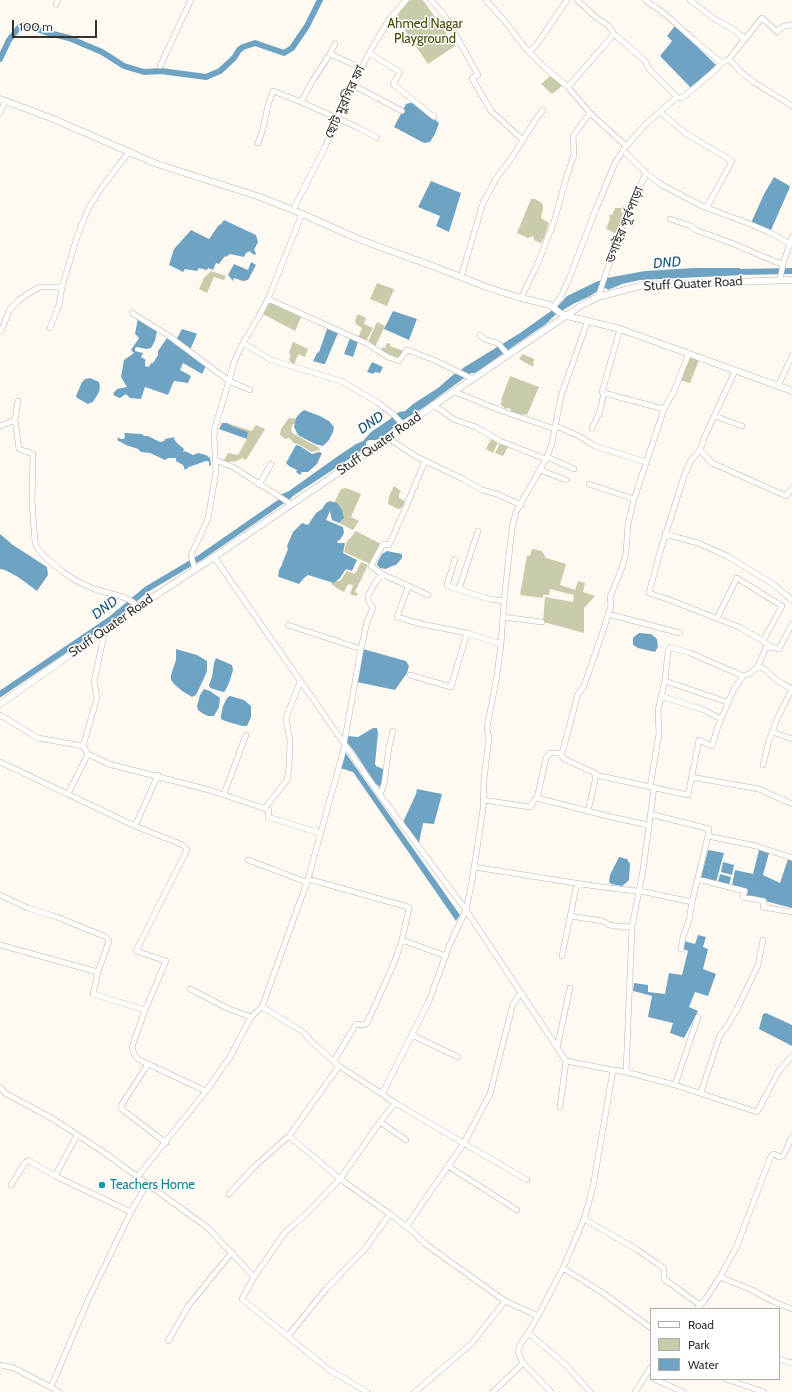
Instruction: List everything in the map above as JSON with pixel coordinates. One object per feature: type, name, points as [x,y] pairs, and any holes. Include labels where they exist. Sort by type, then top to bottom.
[{"type":"street","points":[[160,66],[191,0]]},
{"type":"street","name":"ছোট মুরগির ফা","points":[[294,210],[369,53],[388,20],[406,0]]},
{"type":"street","points":[[431,0],[445,16],[476,70],[478,75],[472,78],[491,111],[523,140]]},
{"type":"street","points":[[486,0],[529,52],[568,87],[590,113],[646,172],[660,184],[707,207],[771,233],[791,244]]},
{"type":"street","points":[[529,52],[537,44],[567,0]]},
{"type":"street","points":[[577,0],[597,18],[610,26],[614,34],[645,61],[649,69],[677,97],[682,98],[722,63],[729,59],[762,18],[777,32],[784,26],[792,25]]},
{"type":"street","points":[[644,0],[665,14],[722,63]]},
{"type":"street","points":[[690,0],[713,18],[734,30],[745,40]]},
{"type":"street","points":[[568,87],[614,34]]},
{"type":"street","points":[[302,102],[313,80],[335,44]]},
{"type":"street","points":[[369,53],[400,72],[393,84],[434,117]]},
{"type":"street","points":[[330,54],[361,68]]},
{"type":"street","points":[[729,59],[752,81],[792,106]]},
{"type":"street","points":[[353,85],[402,111]]},
{"type":"street","points":[[258,143],[273,91],[302,102],[359,128],[377,138]]},
{"type":"street","points":[[552,306],[561,296],[569,279],[615,163],[624,148],[648,122],[677,97]]},
{"type":"street","points":[[0,112],[2,100],[51,118],[157,164],[246,192],[294,210],[361,240],[461,278],[521,298],[552,306],[560,313],[567,316],[620,329],[792,391]]},
{"type":"street","points":[[461,278],[483,203],[497,177],[511,159],[543,110]]},
{"type":"street","points":[[660,112],[685,132],[732,161],[707,207]]},
{"type":"street","points":[[521,298],[554,222],[574,155],[573,136],[590,113]]},
{"type":"street","points":[[50,328],[59,305],[62,287],[77,237],[88,209],[102,187],[129,152]]},
{"type":"street","name":"ডগাইর পূর্বপাড়া","points":[[599,295],[620,232],[646,172]]},
{"type":"street","points":[[194,567],[191,555],[208,519],[216,471],[215,427],[234,362],[268,299],[302,214]]},
{"type":"street","points":[[670,219],[691,226],[696,230],[783,264]]},
{"type":"street","points":[[780,280],[783,264],[791,244],[792,237]]},
{"type":"street","name":"Stuff Quater Road","points":[[0,704],[105,630],[133,603],[214,557],[288,503],[388,438],[402,424],[455,392],[470,378],[599,295],[644,285],[792,280]]},
{"type":"street","points":[[0,330],[1,331],[10,309],[24,297],[40,287],[62,287]]},
{"type":"street","points":[[268,299],[366,343],[388,357],[399,361],[407,350],[434,360],[470,378]]},
{"type":"street","points":[[132,313],[169,336],[229,380],[250,390]]},
{"type":"street","points":[[382,1094],[429,1001],[446,956],[466,910],[484,800],[484,773],[489,738],[487,728],[501,644],[512,530],[516,512],[540,470],[552,443],[563,389],[588,320]]},
{"type":"street","points":[[592,428],[600,411],[604,393],[602,392],[620,329]]},
{"type":"street","points":[[480,335],[484,339],[500,345],[507,354]]},
{"type":"street","points":[[243,343],[271,360],[341,381],[376,402],[402,424]]},
{"type":"street","points":[[560,753],[563,750],[578,694],[584,686],[608,614],[610,597],[622,568],[626,553],[628,524],[634,499],[664,409],[674,391],[689,353]]},
{"type":"street","points":[[778,386],[792,356]]},
{"type":"street","points":[[735,371],[700,450],[691,460],[665,534],[649,593],[739,627],[763,641],[770,647],[779,648],[792,624]]},
{"type":"street","points":[[455,392],[502,411],[554,429],[558,427],[594,446],[646,462]]},
{"type":"street","points":[[604,393],[664,409]]},
{"type":"street","points":[[18,401],[15,420],[19,449],[33,454],[32,501],[35,542],[37,548],[46,558],[77,581],[94,589],[123,597],[133,603]]},
{"type":"street","points":[[434,405],[453,419],[476,427],[500,441],[574,469]]},
{"type":"street","points":[[715,416],[742,426]]},
{"type":"street","points":[[0,426],[15,420]]},
{"type":"street","points":[[388,438],[425,461],[482,490],[497,494],[520,505]]},
{"type":"street","points":[[700,450],[712,464],[786,496],[792,488]]},
{"type":"street","points":[[215,460],[233,467],[288,503]]},
{"type":"street","points":[[425,461],[405,510],[388,545],[383,544],[371,566],[382,574],[428,595]]},
{"type":"street","points":[[259,485],[271,464]]},
{"type":"street","points":[[540,470],[566,480]]},
{"type":"street","points":[[589,484],[634,499]]},
{"type":"street","points":[[459,589],[478,531]]},
{"type":"street","points":[[665,534],[698,543],[727,556],[768,580],[790,598],[782,606],[763,641]]},
{"type":"street","points":[[214,557],[344,745],[466,910],[566,1061],[560,1107]]},
{"type":"street","points":[[456,559],[447,585],[448,586],[489,599],[504,601]]},
{"type":"street","points":[[138,1176],[206,1091],[230,1057],[251,1017],[262,1007],[307,881],[344,745],[361,649],[373,608],[368,600],[368,596],[372,587],[382,574]]},
{"type":"street","points":[[717,618],[737,578],[782,606]]},
{"type":"street","points":[[408,587],[397,617],[416,623],[467,633],[501,644]]},
{"type":"street","points":[[608,614],[680,632]]},
{"type":"street","points":[[503,618],[542,622]]},
{"type":"street","points":[[288,625],[361,649]]},
{"type":"street","points":[[83,746],[98,698],[94,682],[105,630]]},
{"type":"street","points":[[410,675],[452,687],[467,633]]},
{"type":"street","points":[[626,1072],[632,927],[650,814],[659,734],[658,710],[665,682],[668,652],[670,647],[690,653],[743,676]]},
{"type":"street","points":[[560,753],[564,759],[592,771],[596,775],[688,795],[698,740],[712,746],[727,702],[743,676],[751,673],[758,666],[766,648],[770,647]]},
{"type":"street","points":[[758,666],[766,670],[776,680],[792,689],[772,732],[763,766]]},
{"type":"street","points":[[265,808],[287,780],[290,741],[286,718],[300,682]]},
{"type":"street","points":[[665,682],[727,702]]},
{"type":"street","points":[[661,696],[699,709],[720,719]]},
{"type":"street","points":[[0,715],[38,738],[83,746],[88,754],[109,764],[158,775],[224,794],[270,810],[268,817],[320,833]]},
{"type":"street","points":[[380,795],[385,779],[389,747],[393,731]]},
{"type":"street","points":[[772,732],[792,739]]},
{"type":"street","points":[[224,794],[246,735]]},
{"type":"street","points":[[484,800],[530,807],[537,798],[546,758],[550,753],[560,753]]},
{"type":"street","points":[[68,794],[88,754]]},
{"type":"street","points":[[0,762],[135,826],[178,843],[184,846],[187,850],[136,951],[166,961],[145,1010],[132,1047],[134,1054],[138,1059],[206,1091]]},
{"type":"street","points":[[135,826],[158,775]]},
{"type":"street","points":[[588,811],[596,775]]},
{"type":"street","points":[[691,777],[759,789],[792,804]]},
{"type":"street","points":[[537,798],[648,826]]},
{"type":"street","points":[[650,814],[709,829],[689,920],[683,937],[681,949]]},
{"type":"street","points":[[708,836],[750,845],[792,858]]},
{"type":"street","points":[[248,860],[307,881],[408,906],[409,908],[402,940],[394,963],[367,1023],[363,1025],[356,1024],[334,1061]]},
{"type":"street","points":[[474,867],[638,892],[692,902]]},
{"type":"street","points":[[697,879],[745,891],[743,897],[764,901],[763,907],[792,912]]},
{"type":"street","points":[[562,956],[577,883]]},
{"type":"street","points":[[0,895],[28,908],[57,917],[106,937],[109,941],[98,972],[93,992],[95,996],[145,1010]]},
{"type":"street","points":[[570,916],[603,921],[609,925],[632,927]]},
{"type":"street","points":[[402,940],[446,956]]},
{"type":"street","points":[[701,1092],[720,1035],[724,1031],[739,1005],[758,964],[763,940]]},
{"type":"street","points":[[0,945],[98,972]]},
{"type":"street","points":[[557,1048],[570,988]]},
{"type":"street","points":[[190,989],[251,1017]]},
{"type":"street","points":[[406,1227],[464,1143],[490,1094],[513,1004],[521,993]]},
{"type":"street","points":[[262,1007],[304,1032],[314,1044],[339,1066],[395,1103],[527,1180]]},
{"type":"street","points":[[675,1084],[698,1018]]},
{"type":"street","points":[[412,1035],[458,1058]]},
{"type":"street","points":[[566,1061],[626,1072],[675,1084],[757,1112],[779,1071],[792,1056]]},
{"type":"street","points":[[148,1064],[122,1104],[121,1108],[166,1142]]},
{"type":"street","points":[[229,1194],[255,1166],[289,1136],[339,1066]]},
{"type":"street","points":[[551,1392],[523,1363],[518,1352],[563,1268],[584,1219],[593,1187],[613,1070]]},
{"type":"street","points":[[0,1087],[5,1093],[53,1119],[138,1176],[208,1228],[254,1277]]},
{"type":"street","points":[[366,1392],[328,1369],[242,1300],[254,1277],[286,1231],[304,1216],[340,1179],[395,1103]]},
{"type":"street","points":[[380,1122],[406,1140]]},
{"type":"street","points":[[54,1176],[77,1135]]},
{"type":"street","points":[[289,1136],[340,1179],[390,1214],[424,1243],[505,1300],[538,1316]]},
{"type":"street","points":[[584,1219],[636,1249],[658,1264],[664,1270],[664,1279],[698,1307],[705,1300],[720,1277],[736,1248],[771,1156],[774,1154],[780,1157],[783,1156],[792,1137]]},
{"type":"street","points":[[11,1185],[26,1162],[29,1162],[54,1176],[131,1212]]},
{"type":"street","points":[[448,1166],[517,1210]]},
{"type":"street","points":[[51,1387],[89,1298],[131,1212],[147,1183]]},
{"type":"street","points":[[288,1336],[326,1289],[364,1250],[390,1214]]},
{"type":"street","points":[[168,1341],[189,1305],[232,1252]]},
{"type":"street","points":[[563,1268],[603,1293],[650,1327]]},
{"type":"street","points":[[720,1277],[792,1309]]},
{"type":"street","points":[[415,1392],[471,1344],[505,1300]]},
{"type":"street","points":[[528,1333],[566,1365],[590,1392]]},
{"type":"street","points":[[780,1359],[792,1363]]},
{"type":"street","points":[[493,1392],[523,1363]]},
{"type":"street","points":[[0,1365],[14,1368],[59,1392]]},
{"type":"street","points":[[635,1392],[649,1377]]},
{"type":"street","points":[[656,1380],[683,1392]]},
{"type":"street","points":[[729,1380],[764,1392]]},
{"type":"green space","name":"Ahmed Nagar Playground","points":[[410,0],[423,0],[455,46],[428,64],[396,17]]},
{"type":"green space","points":[[550,76],[562,86],[552,94],[541,84]]},
{"type":"green space","points":[[531,199],[535,199],[542,203],[543,207],[541,218],[549,223],[541,243],[534,240],[533,236],[528,238],[517,233]]},
{"type":"green space","points":[[615,208],[622,208],[621,212],[623,213],[625,210],[628,210],[617,234],[606,229],[610,219],[609,215],[612,215]]},
{"type":"green space","points":[[211,271],[226,276],[224,280],[214,277],[207,293],[199,289],[204,278]]},
{"type":"green space","points":[[377,283],[394,289],[387,306],[370,299]]},
{"type":"green space","points":[[269,302],[301,317],[295,331],[263,314]]},
{"type":"green space","points":[[358,314],[366,318],[364,324],[373,328],[366,341],[358,338],[362,328],[356,324],[355,320]]},
{"type":"green space","points":[[377,322],[385,326],[375,347],[368,342]]},
{"type":"green space","points":[[293,342],[308,349],[305,357],[298,354],[294,365],[289,360],[291,355],[289,353]]},
{"type":"green space","points":[[387,343],[391,344],[390,346],[404,351],[401,356],[397,358],[381,350],[383,347],[385,348]]},
{"type":"green space","points":[[523,354],[534,359],[533,367],[519,359]]},
{"type":"green space","points":[[689,357],[699,360],[690,383],[680,380]]},
{"type":"green space","points":[[510,376],[539,387],[527,415],[523,414],[521,416],[511,414],[511,409],[506,409],[500,404]]},
{"type":"green space","points":[[289,418],[297,419],[296,423],[293,424],[291,428],[292,433],[318,447],[320,450],[311,452],[294,443],[289,438],[285,439],[280,435],[281,429]]},
{"type":"green space","points":[[227,423],[252,431],[256,425],[265,429],[246,460],[242,458],[237,461],[227,462],[224,460],[228,453],[238,455],[247,439],[248,432]]},
{"type":"green space","points":[[491,439],[498,442],[493,453],[486,449]]},
{"type":"green space","points":[[500,443],[508,447],[503,456],[495,453]]},
{"type":"green space","points":[[394,486],[401,491],[399,498],[406,502],[401,508],[398,509],[388,504],[389,496]]},
{"type":"green space","points":[[346,488],[361,494],[351,517],[359,521],[353,530],[339,523],[344,518],[334,503],[341,489]]},
{"type":"green space","points":[[356,531],[381,544],[370,564],[344,552],[346,543]]},
{"type":"green space","points":[[532,549],[542,551],[546,558],[566,564],[560,585],[575,590],[578,581],[585,583],[583,592],[595,596],[584,608],[584,633],[543,622],[545,597],[573,602],[574,595],[550,589],[549,595],[543,595],[543,598],[520,595],[527,556],[530,556]]},
{"type":"green space","points":[[361,562],[368,565],[355,592],[358,594],[356,596],[350,594],[353,585],[348,584],[344,592],[330,583],[340,581],[347,571],[355,574]]},
{"type":"water","points":[[674,27],[677,27],[716,65],[691,88],[660,56],[672,41],[667,36]]},
{"type":"water","points":[[414,102],[439,123],[430,142],[424,143],[394,127],[406,104]]},
{"type":"water","points":[[774,177],[790,187],[771,230],[767,230],[751,223],[764,194]]},
{"type":"water","points":[[431,181],[461,193],[449,232],[436,226],[440,216],[418,207]]},
{"type":"water","points":[[224,220],[256,235],[258,242],[254,250],[256,253],[255,255],[250,251],[246,253],[244,257],[230,254],[226,257],[225,256],[219,264],[216,263],[213,270],[208,268],[207,270],[199,268],[197,271],[185,269],[183,272],[169,265],[174,249],[191,230],[209,239]]},
{"type":"water","points":[[251,262],[256,265],[248,280],[243,281],[234,278],[233,281],[228,275],[234,264],[248,270]]},
{"type":"water","points":[[694,268],[740,268],[744,275],[640,280],[622,284],[608,290],[606,288],[599,290],[555,315],[546,324],[475,373],[471,373],[423,408],[397,424],[382,437],[366,442],[366,447],[363,450],[287,500],[280,495],[289,491],[338,456],[363,441],[371,432],[399,412],[405,411],[438,388],[454,374],[458,374],[463,368],[520,333],[558,306],[567,296],[598,281],[606,280],[607,278],[645,271]]},
{"type":"water","points":[[393,311],[417,319],[409,340],[384,329]]},
{"type":"water","points":[[138,318],[157,331],[155,341],[151,348],[135,348],[135,351],[143,353],[141,357],[146,360],[145,366],[148,367],[151,363],[153,363],[158,355],[158,351],[167,338],[206,366],[202,374],[183,363],[180,370],[191,376],[188,383],[174,381],[168,395],[145,387],[141,399],[130,398],[126,394],[120,398],[115,396],[113,394],[117,389],[127,387],[121,377],[124,360],[134,353],[131,350],[139,338],[135,334]]},
{"type":"water","points":[[182,329],[197,334],[190,350],[176,340]]},
{"type":"water","points":[[327,329],[338,333],[325,364],[323,364],[313,361],[319,352]]},
{"type":"water","points":[[350,338],[358,342],[353,357],[344,354]]},
{"type":"water","points":[[372,362],[383,367],[380,373],[375,372],[373,374],[367,372]]},
{"type":"water","points":[[90,378],[99,382],[100,387],[99,392],[93,402],[88,404],[76,396],[82,382],[85,379]]},
{"type":"water","points":[[304,410],[329,421],[334,427],[329,440],[323,446],[315,444],[298,435],[294,427],[296,418]]},
{"type":"water","points":[[222,423],[227,423],[248,432],[247,439],[219,429]]},
{"type":"water","points":[[124,433],[142,434],[160,442],[164,441],[165,439],[175,437],[174,439],[177,443],[184,449],[183,452],[185,451],[193,455],[198,453],[206,455],[210,458],[211,465],[209,466],[209,462],[206,461],[185,470],[183,465],[176,461],[176,458],[168,458],[165,460],[150,453],[141,452],[138,449],[117,440],[119,437],[120,439],[124,439]]},
{"type":"water","points":[[296,445],[312,454],[319,452],[322,453],[317,464],[308,472],[302,472],[300,475],[296,472],[297,470],[286,463]]},
{"type":"water","points":[[330,501],[337,503],[342,510],[344,518],[339,523],[332,520],[330,511],[326,520],[343,527],[344,533],[340,540],[337,541],[338,543],[345,543],[343,553],[357,560],[352,571],[346,569],[340,578],[334,583],[308,575],[299,584],[279,577],[279,570],[293,532],[302,523],[308,525],[316,513]]},
{"type":"water","points":[[0,534],[13,545],[47,567],[48,575],[37,591],[18,577],[0,569]]},
{"type":"water","points":[[387,551],[402,554],[402,558],[396,565],[386,569],[380,568],[377,565],[378,561],[382,554]]},
{"type":"water","points":[[639,633],[651,634],[657,639],[658,647],[655,652],[638,648],[633,645],[633,638]]},
{"type":"water","points":[[176,649],[197,655],[207,661],[205,676],[196,695],[192,697],[182,691],[171,680],[171,675],[176,660]]},
{"type":"water","points":[[363,649],[406,661],[409,666],[407,673],[395,690],[357,682]]},
{"type":"water","points":[[216,658],[232,665],[233,670],[229,683],[223,692],[210,688],[209,685]]},
{"type":"water","points":[[204,689],[220,698],[219,707],[214,716],[208,716],[198,710],[197,706],[200,695]]},
{"type":"water","points":[[230,696],[244,700],[251,706],[251,717],[247,726],[242,726],[221,719],[223,706],[227,698]]},
{"type":"water","points":[[373,728],[377,728],[378,733],[375,764],[383,769],[383,779],[380,787],[375,783],[346,741],[348,736],[358,737]]},
{"type":"water","points":[[345,752],[460,915],[456,921],[353,772],[340,768]]},
{"type":"water","points":[[417,789],[442,794],[434,824],[423,823],[419,843],[403,824]]},
{"type":"water","points":[[708,850],[724,853],[716,882],[701,878]]},
{"type":"water","points":[[759,850],[769,853],[763,875],[780,883],[788,859],[792,861],[792,908],[746,896],[747,890],[732,886],[735,870],[753,874]]},
{"type":"water","points":[[619,857],[627,859],[630,864],[629,880],[622,886],[611,884],[609,882],[610,875]]},
{"type":"water","points":[[723,862],[734,865],[732,875],[721,872]]},
{"type":"water","points":[[720,874],[731,877],[729,885],[718,882]]},
{"type":"water","points":[[698,935],[706,937],[703,947],[708,949],[703,969],[716,974],[708,996],[695,992],[689,1007],[698,1011],[684,1038],[670,1033],[673,1023],[648,1017],[652,996],[633,991],[634,983],[648,985],[648,992],[665,994],[669,973],[682,975],[688,951],[683,949],[684,941],[695,944]]},
{"type":"water","points":[[766,1013],[792,1025],[792,1046],[759,1029],[763,1014]]},
{"type":"waterway","points":[[0,59],[9,40],[21,25],[26,25],[45,32],[69,38],[102,52],[124,66],[144,72],[161,71],[206,77],[220,71],[243,47],[255,43],[284,53],[292,48],[307,26],[320,0]]},
{"type":"waterway","name":"DND","points":[[735,272],[792,271]]},
{"type":"waterway","name":"DND","points":[[0,694],[111,619],[147,589],[201,557],[289,496]]},
{"type":"place","name":"Teachers Home","points":[[102,1185]]}]
